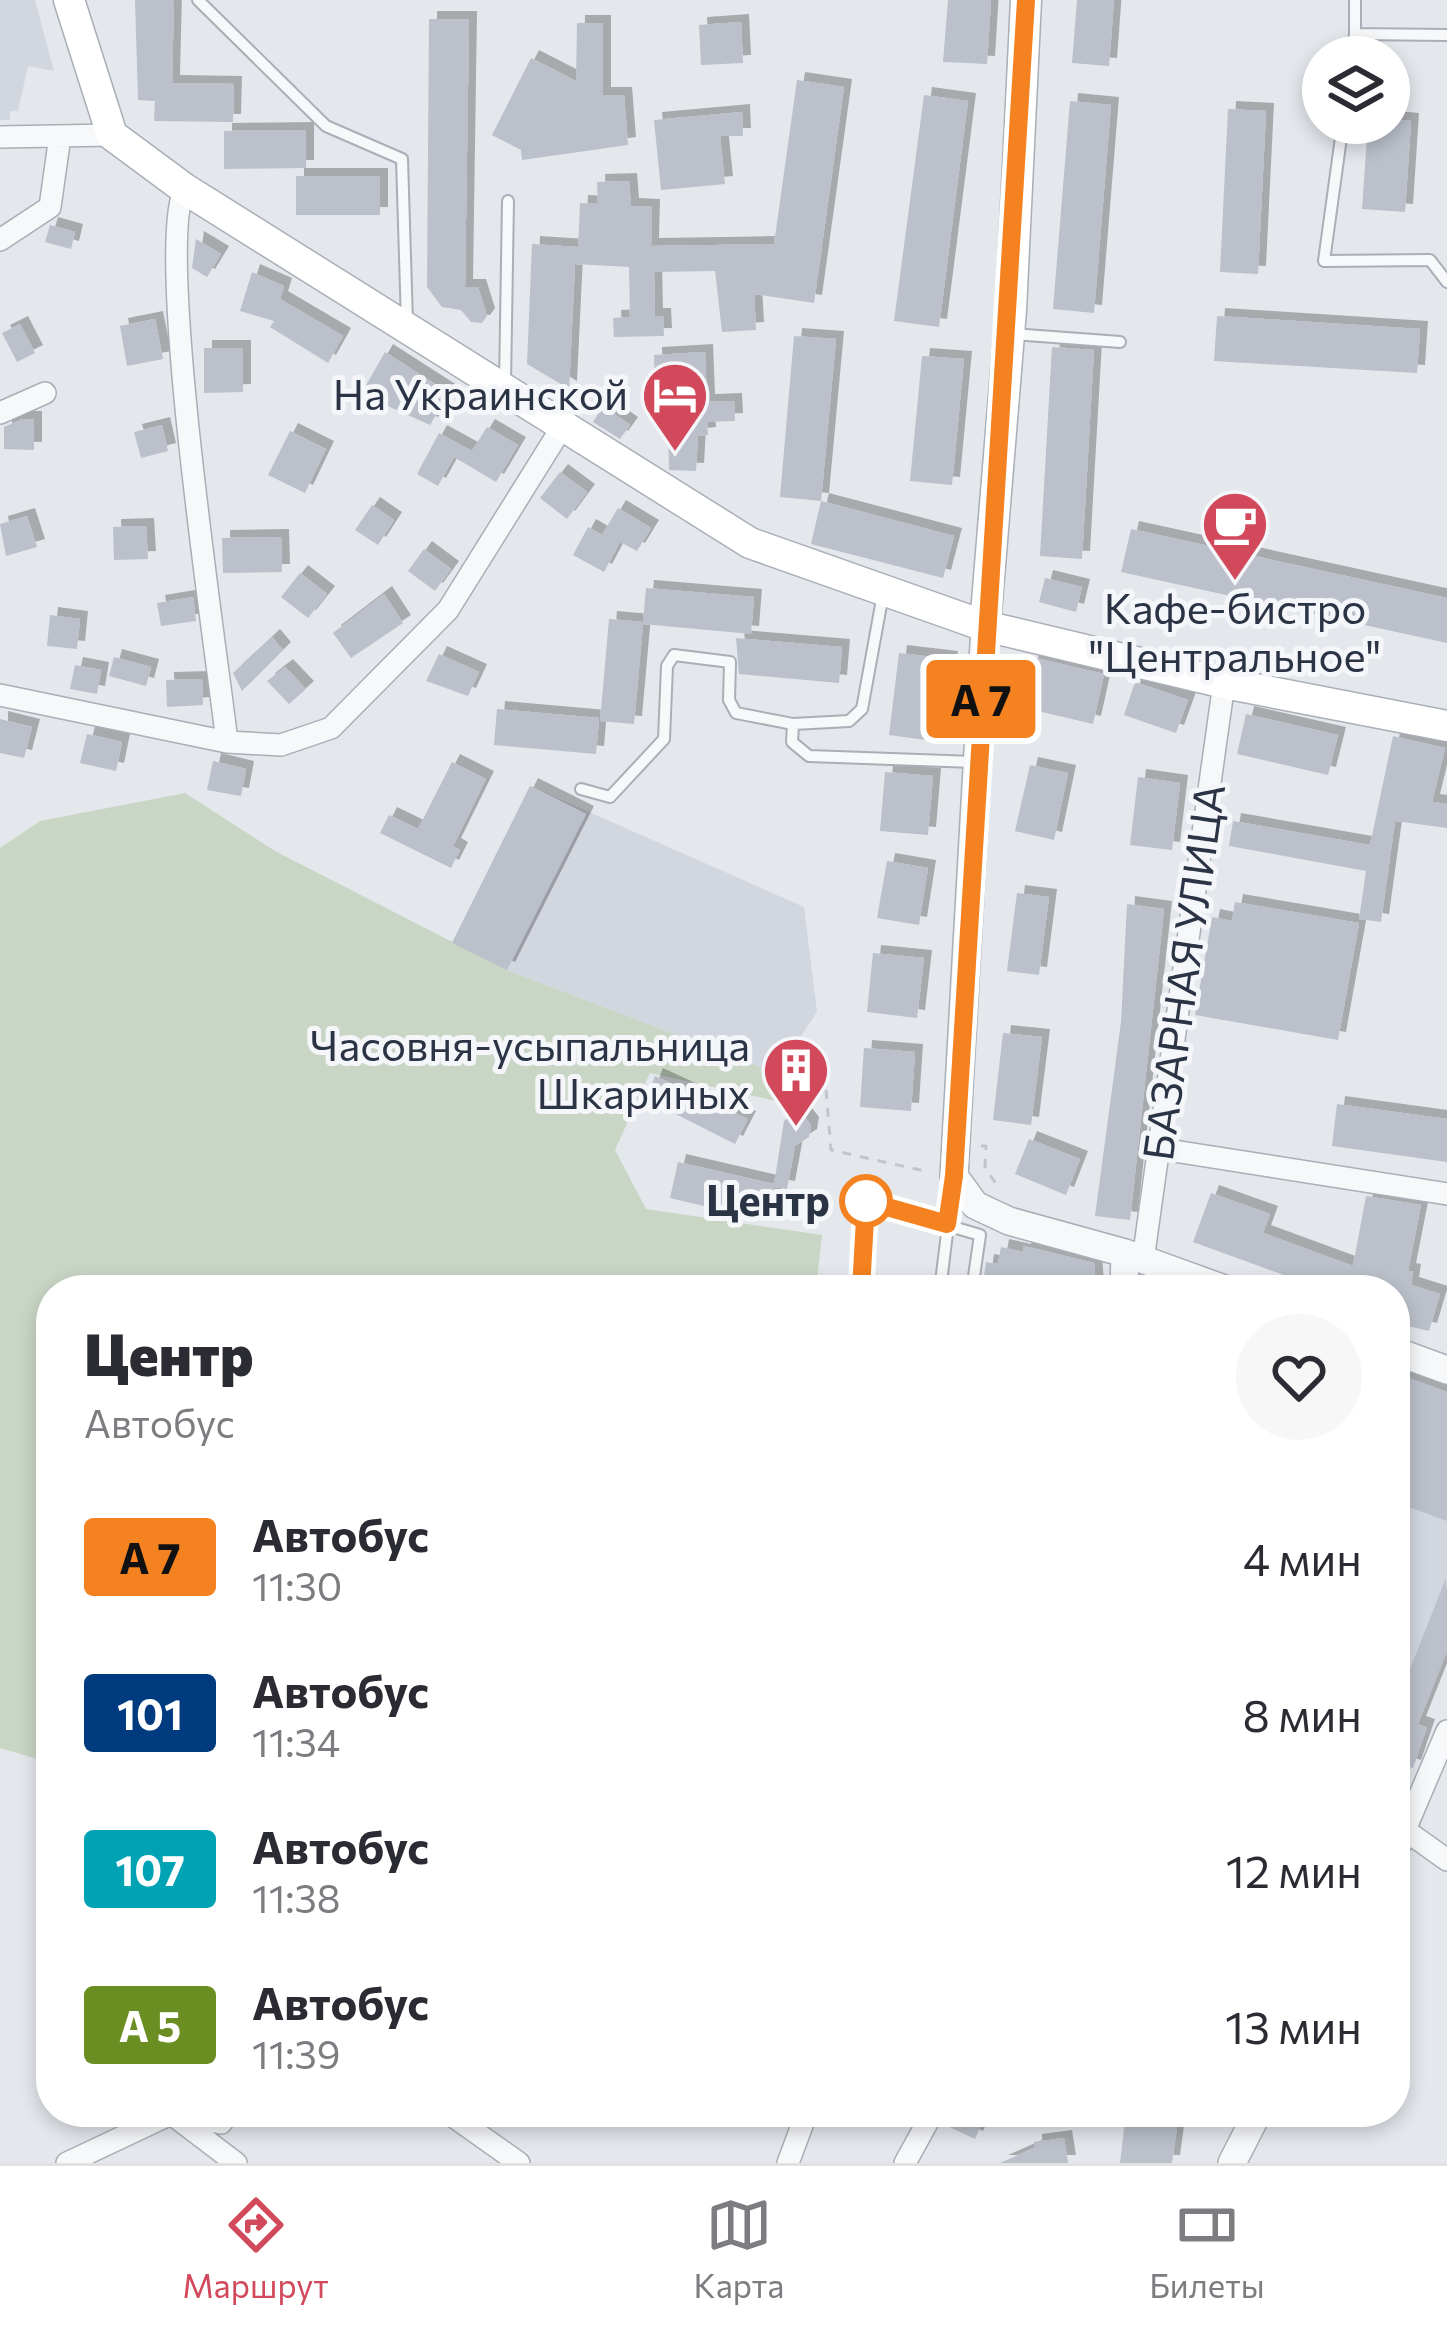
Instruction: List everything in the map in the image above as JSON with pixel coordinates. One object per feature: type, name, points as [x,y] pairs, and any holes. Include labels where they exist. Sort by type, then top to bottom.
[{"type":"main road","points":[[69,0],[112,135],[185,189],[750,542],[985,626],[1224,683],[1447,727]]},
{"type":"main road","points":[[985,626],[1010,333],[1026,0]]},
{"type":"street","points":[[0,137],[112,135]]},
{"type":"street","points":[[0,240],[50,207],[60,136]]},
{"type":"street","points":[[185,189],[177,208],[175,296],[227,742]]},
{"type":"street","points":[[0,413],[45,393]]},
{"type":"street","points":[[0,695],[227,742],[281,745],[331,728],[448,610],[564,424]]},
{"type":"street","points":[[985,626],[954,1176],[975,1204],[1010,1222],[1186,1275]]},
{"type":"street","name":"БАЗАРНАЯ УЛИЦА","points":[[1134,1256],[1161,1149],[1224,683]]},
{"type":"street","points":[[1161,1149],[1447,1194]]},
{"type":"street","points":[[1128,1275],[1134,1256]]},
{"type":"street","points":[[1410,1356],[1447,1370]]},
{"type":"street","points":[[1410,1809],[1447,1731]]},
{"type":"street","points":[[1410,1840],[1447,1860]]},
{"type":"street","points":[[67,2163],[143,2127]]},
{"type":"street","points":[[188,2127],[236,2163]]},
{"type":"street","points":[[468,2127],[519,2163]]},
{"type":"street","points":[[788,2163],[801,2127]]},
{"type":"street","points":[[905,2163],[925,2127]]},
{"type":"street","points":[[1232,2163],[1250,2127]]},
{"type":"lane","points":[[198,0],[326,126],[402,159],[407,325]]},
{"type":"lane","points":[[1355,0],[1355,34],[1447,35]]},
{"type":"lane","points":[[1340,144],[1324,261],[1430,260],[1447,282]]},
{"type":"lane","points":[[505,387],[508,201]]},
{"type":"lane","points":[[1010,333],[1120,342]]},
{"type":"lane","points":[[581,789],[610,796],[664,739],[667,666],[674,655],[730,662],[729,700],[736,713],[793,724],[849,721],[862,709],[884,590]]},
{"type":"lane","points":[[793,724],[792,742],[809,756],[977,763]]},
{"type":"lane","points":[[942,1275],[954,1176]]},
{"type":"lane","points":[[861,1275],[866,1201],[980,1234],[974,1275]]},
{"type":"path","points":[[823,1054],[831,1150],[928,1174],[930,1157]]},
{"type":"shaded area","points":[[0,0],[35,0],[54,71],[28,66],[18,111],[10,111],[10,120],[0,120]]},
{"type":"shaded area","points":[[530,786],[804,907],[817,1012],[776,1073],[507,970],[452,943]]},
{"type":"shaded area","points":[[1410,1378],[1447,1392],[1447,1651],[1418,1723],[1427,1727],[1413,1768]]},
{"type":"green space","points":[[185,793],[275,851],[507,970],[776,1073],[776,1101],[650,1073],[615,1150],[646,1209],[822,1235],[818,1275],[36,1275],[36,1759],[0,1748],[0,848],[40,821]]},
{"type":"building","points":[[135,0],[174,0],[172,83],[234,84],[233,122],[154,121],[155,101],[138,100]]},
{"type":"building","points":[[948,0],[991,0],[987,64],[943,62]]},
{"type":"building","points":[[1077,0],[1114,0],[1109,66],[1072,63]]},
{"type":"building","points":[[429,19],[469,19],[465,287],[478,287],[487,316],[482,323],[471,322],[461,310],[442,307],[427,287]]},
{"type":"building","points":[[741,22],[743,63],[701,65],[699,25]]},
{"type":"building","points":[[577,23],[603,23],[603,95],[624,95],[628,145],[522,160],[521,150],[492,135],[531,58],[576,81]]},
{"type":"building","points":[[797,80],[844,87],[814,303],[754,294],[756,330],[722,332],[715,271],[654,272],[655,316],[663,316],[664,336],[614,337],[613,318],[630,317],[629,267],[575,264],[569,389],[527,364],[532,244],[578,247],[580,203],[598,204],[597,182],[629,181],[631,206],[652,207],[651,246],[774,244]]},
{"type":"building","points":[[924,95],[968,101],[939,327],[894,321]]},
{"type":"building","points":[[1070,101],[1111,105],[1094,313],[1053,309]]},
{"type":"building","points":[[1228,109],[1266,111],[1258,274],[1220,272]]},
{"type":"building","points":[[742,112],[743,136],[720,136],[725,184],[661,190],[654,120]]},
{"type":"building","points":[[306,130],[306,168],[224,169],[224,131]]},
{"type":"building","points":[[1367,144],[1409,144],[1405,212],[1362,209]]},
{"type":"building","points":[[296,176],[380,176],[380,215],[296,215]]},
{"type":"building","points":[[50,225],[75,232],[71,249],[45,242]]},
{"type":"building","points":[[196,239],[221,254],[207,277],[192,268]]},
{"type":"building","points":[[252,272],[284,286],[280,299],[343,336],[328,363],[270,327],[274,321],[240,311]]},
{"type":"building","points":[[1217,316],[1420,329],[1417,373],[1214,361]]},
{"type":"building","points":[[155,319],[163,359],[127,366],[120,326]]},
{"type":"building","points":[[20,324],[35,353],[17,362],[2,333]]},
{"type":"building","points":[[794,336],[836,339],[821,501],[780,497]]},
{"type":"building","points":[[1052,347],[1094,350],[1082,559],[1040,556]]},
{"type":"building","points":[[204,348],[243,348],[243,392],[204,393]]},
{"type":"building","points":[[385,352],[449,393],[430,425],[361,394]]},
{"type":"building","points":[[705,352],[707,402],[734,401],[735,421],[707,422],[708,435],[698,436],[696,471],[669,470],[668,419],[681,420],[680,383],[655,384],[654,355]]},
{"type":"building","points":[[922,356],[964,359],[952,485],[910,481]]},
{"type":"building","points":[[603,406],[630,425],[620,439],[593,422]]},
{"type":"building","points":[[34,419],[34,450],[4,449],[4,427]]},
{"type":"building","points":[[162,425],[168,451],[141,458],[134,432]]},
{"type":"building","points":[[487,427],[518,445],[496,482],[454,457],[438,486],[417,474],[439,433],[472,451]]},
{"type":"building","points":[[290,431],[326,449],[305,493],[268,475]]},
{"type":"building","points":[[560,472],[587,492],[567,519],[540,498]]},
{"type":"building","points":[[821,501],[954,536],[943,578],[811,544]]},
{"type":"building","points":[[372,505],[394,520],[378,545],[355,530]]},
{"type":"building","points":[[618,508],[651,528],[637,551],[620,542],[604,572],[573,555],[588,527],[602,535]]},
{"type":"building","points":[[27,516],[37,547],[6,556],[0,524]]},
{"type":"building","points":[[146,526],[148,559],[114,560],[113,527]]},
{"type":"building","points":[[1131,529],[1447,598],[1447,643],[1121,572]]},
{"type":"building","points":[[281,537],[282,572],[223,573],[222,538]]},
{"type":"building","points":[[424,549],[451,569],[435,591],[408,571]]},
{"type":"building","points":[[300,573],[327,594],[308,618],[281,597]]},
{"type":"building","points":[[1045,578],[1082,587],[1076,612],[1039,602]]},
{"type":"building","points":[[646,588],[754,597],[751,634],[643,624],[634,724],[600,721],[609,619],[643,622]]},
{"type":"building","points":[[384,594],[403,623],[351,658],[333,633]]},
{"type":"building","points":[[193,597],[196,621],[161,626],[157,603]]},
{"type":"building","points":[[50,615],[80,619],[77,649],[47,646]]},
{"type":"building","points":[[272,637],[283,650],[242,691],[233,673]]},
{"type":"building","points":[[736,638],[842,647],[839,683],[739,674]]},
{"type":"building","points":[[899,653],[950,659],[940,742],[889,735]]},
{"type":"building","points":[[439,654],[479,672],[468,696],[426,681]]},
{"type":"building","points":[[114,657],[151,667],[146,686],[109,676]]},
{"type":"building","points":[[1032,657],[1104,674],[1093,724],[1021,707]]},
{"type":"building","points":[[75,665],[101,670],[97,694],[70,689]]},
{"type":"building","points":[[285,667],[306,689],[289,704],[267,681]]},
{"type":"building","points":[[202,679],[203,705],[167,707],[166,680]]},
{"type":"building","points":[[1135,682],[1188,700],[1176,733],[1124,715]]},
{"type":"building","points":[[497,709],[599,718],[596,754],[494,745]]},
{"type":"building","points":[[1246,714],[1338,735],[1328,775],[1237,754]]},
{"type":"building","points":[[0,719],[32,727],[24,758],[0,753]]},
{"type":"building","points":[[87,734],[122,742],[116,771],[80,763]]},
{"type":"building","points":[[1393,736],[1445,748],[1432,802],[1447,804],[1447,828],[1395,821],[1381,922],[1359,919],[1366,871],[1229,846],[1233,821],[1370,845]]},
{"type":"building","points":[[213,761],[246,769],[241,796],[207,790]]},
{"type":"building","points":[[452,762],[486,779],[453,846],[460,850],[451,868],[380,833],[389,815],[418,829]]},
{"type":"building","points":[[1030,765],[1068,773],[1054,840],[1015,831]]},
{"type":"building","points":[[885,772],[933,776],[928,835],[880,831]]},
{"type":"building","points":[[1138,777],[1180,783],[1172,850],[1130,845]]},
{"type":"building","points":[[530,786],[586,814],[507,970],[452,943]]},
{"type":"building","points":[[887,861],[928,868],[919,925],[877,918]]},
{"type":"building","points":[[1017,893],[1049,897],[1039,975],[1007,971]]},
{"type":"building","points":[[1235,902],[1359,923],[1338,1040],[1195,1015],[1212,917],[1232,921]]},
{"type":"building","points":[[1127,904],[1164,909],[1130,1220],[1095,1216],[1121,1022]]},
{"type":"building","points":[[873,953],[924,958],[917,1018],[867,1012]]},
{"type":"building","points":[[1003,1033],[1042,1037],[1031,1125],[993,1120]]},
{"type":"building","points":[[864,1048],[915,1052],[911,1111],[860,1107]]},
{"type":"building","points":[[655,1076],[748,1119],[735,1144],[646,1099]]},
{"type":"building","points":[[1337,1104],[1447,1119],[1447,1162],[1332,1146]]},
{"type":"building","points":[[793,1113],[804,1116],[811,1125],[809,1137],[795,1146],[787,1189],[775,1187],[768,1221],[670,1198],[678,1162],[774,1184],[784,1121]]},
{"type":"building","points":[[1029,1139],[1080,1159],[1066,1195],[1015,1174]]},
{"type":"building","points":[[1211,1193],[1270,1214],[1263,1233],[1353,1266],[1366,1196],[1421,1205],[1408,1271],[1413,1272],[1411,1285],[1440,1294],[1429,1331],[1410,1327],[1410,1275],[1284,1275],[1193,1242]]},
{"type":"building","points":[[1024,1246],[1094,1263],[1095,1275],[984,1275],[986,1262],[998,1264],[1001,1247],[1023,1252]]},
{"type":"building","points":[[1410,1378],[1447,1392],[1447,1521],[1410,1507]]},
{"type":"building","points":[[1446,1578],[1447,1651],[1418,1724],[1427,1727],[1413,1768],[1410,1767],[1410,1669]]},
{"type":"building","points":[[949,2127],[980,2127],[975,2139]]},
{"type":"building","points":[[1124,2127],[1177,2127],[1172,2163],[1120,2163]]},
{"type":"building","points":[[1064,2138],[1068,2163],[1000,2163],[1034,2148],[1034,2142]]},
{"type":"bus line","points":[[862,1275],[866,1201],[947,1224],[954,1176],[985,626],[1011,310],[1026,0]]},
{"type":"place","name":"На Украинской","points":[[675,454]]},
{"type":"place","name":"Кафе‐бистро \"Центральное\"","points":[[1235,583]]},
{"type":"place","name":"Часовня-усыпальница Шкариных","points":[[796,1129]]},
{"type":"place","name":"Центр","points":[[866,1201]]}]
